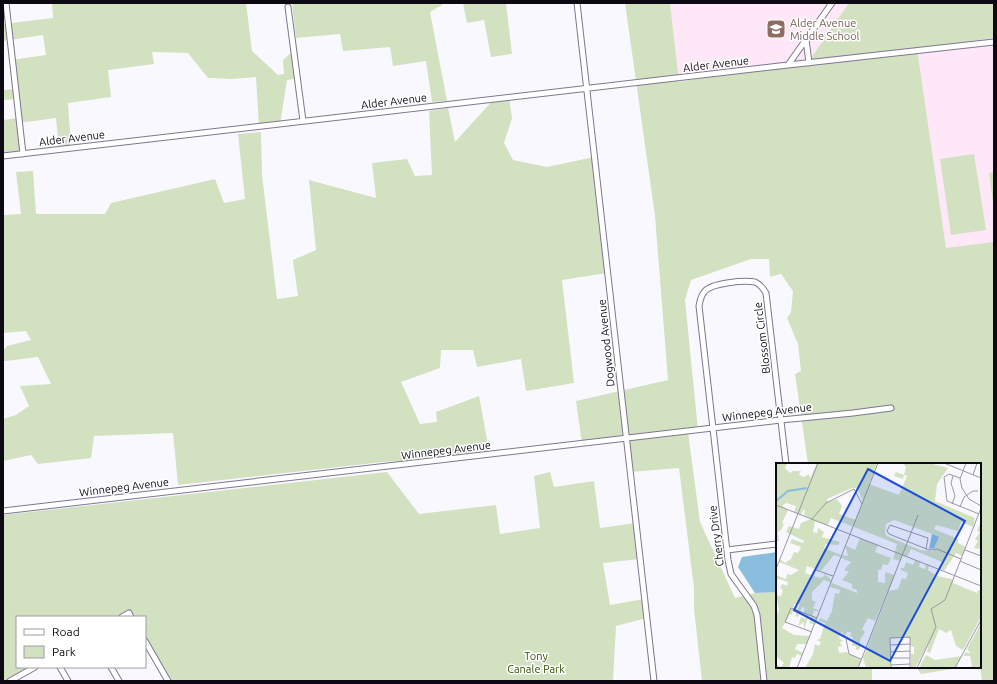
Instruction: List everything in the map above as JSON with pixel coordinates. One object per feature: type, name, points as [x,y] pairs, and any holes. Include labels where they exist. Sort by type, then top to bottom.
[{"type":"street","points":[[6,3],[23,154]]},
{"type":"street","name":"Dogwood Avenue","points":[[577,3],[654,681]]},
{"type":"street","points":[[788,65],[832,3]]},
{"type":"street","points":[[288,7],[303,121]]},
{"type":"street","points":[[806,39],[809,63]]},
{"type":"street","name":"Alder Avenue","points":[[3,156],[994,42]]},
{"type":"street","name":"Blossom Circle","points":[[713,428],[699,306],[701,297],[706,290],[717,285],[756,282],[761,285],[766,293],[781,420]]},
{"type":"street","name":"Winnepeg Avenue","points":[[3,511],[890,408]]},
{"type":"street","points":[[781,420],[786,463]]},
{"type":"street","name":"Cherry Drive","points":[[713,428],[731,574],[754,606],[757,615],[764,681]]},
{"type":"street","points":[[727,550],[776,544]]},
{"type":"street","points":[[146,643],[168,681]]},
{"type":"street","points":[[10,681],[19,679],[34,668]]},
{"type":"street","points":[[61,668],[68,681]]},
{"type":"street","points":[[112,668],[118,681]]},
{"type":"shaded area","name":"Alder Avenue Middle School","points":[[670,3],[879,3],[881,55],[678,78]]},
{"type":"shaded area","points":[[994,42],[994,243],[941,251],[916,51]]},
{"type":"green space","points":[[52,3],[246,3],[252,51],[278,75],[284,74],[283,60],[297,47],[300,78],[287,80],[280,124],[259,127],[256,77],[232,79],[208,78],[188,53],[152,52],[154,64],[108,70],[111,97],[68,103],[71,148],[59,149],[56,118],[19,123],[23,154],[3,157],[3,120],[18,118],[16,99],[3,100],[3,90],[15,89],[11,60],[46,55],[43,35],[3,41],[3,24],[53,18]]},
{"type":"green space","points":[[292,3],[441,3],[442,5],[430,12],[447,101],[432,102],[426,61],[393,66],[390,47],[343,51],[340,34],[296,38]]},
{"type":"green space","points":[[463,3],[506,3],[512,54],[491,57],[484,20],[467,23]]},
{"type":"green space","points":[[625,3],[670,3],[679,82],[745,70],[807,64],[849,3],[994,3],[994,38],[917,49],[946,248],[994,242],[994,681],[982,681],[980,668],[981,463],[808,463],[795,374],[801,371],[798,344],[787,318],[791,312],[793,291],[781,274],[770,277],[769,259],[751,259],[691,280],[685,300],[698,430],[688,432],[700,522],[735,598],[755,593],[776,592],[776,668],[872,668],[872,681],[702,681],[694,609],[694,588],[679,468],[630,472],[626,440],[582,444],[576,401],[668,380],[655,216]]},
{"type":"green space","points":[[509,97],[512,118],[504,143],[513,160],[547,167],[594,157],[607,273],[562,280],[574,383],[526,391],[521,359],[477,367],[473,350],[441,350],[440,368],[401,382],[420,424],[437,422],[436,412],[479,396],[490,456],[383,462],[178,485],[173,433],[94,436],[91,458],[38,464],[31,455],[3,461],[3,419],[16,415],[29,406],[20,386],[51,384],[38,357],[3,360],[3,351],[7,346],[31,340],[26,331],[3,333],[3,215],[21,214],[16,172],[33,171],[36,214],[105,214],[111,203],[215,179],[224,203],[245,199],[238,134],[261,132],[262,175],[277,299],[298,296],[293,260],[316,250],[309,180],[376,198],[372,163],[407,159],[415,176],[432,175],[429,111],[448,108],[455,142],[494,99]]},
{"type":"green space","points":[[974,154],[986,230],[951,235],[940,159]]},
{"type":"green space","points":[[994,172],[994,210],[989,173]]},
{"type":"green space","name":"Tony Canale Park","points":[[387,472],[419,514],[496,505],[500,534],[540,528],[534,476],[550,472],[554,487],[594,481],[600,528],[636,523],[640,559],[603,563],[610,605],[644,599],[647,618],[616,626],[613,681],[167,681],[146,644],[146,616],[130,616],[129,614],[126,616],[16,616],[16,668],[34,668],[12,681],[3,681],[3,515]]},
{"type":"green space","points":[[917,668],[958,668],[921,674]]},
{"type":"water","points":[[776,552],[776,592],[755,593],[738,567],[742,557]]},
{"type":"place","name":"Alder Avenue Middle School","points":[[776,29]]}]
